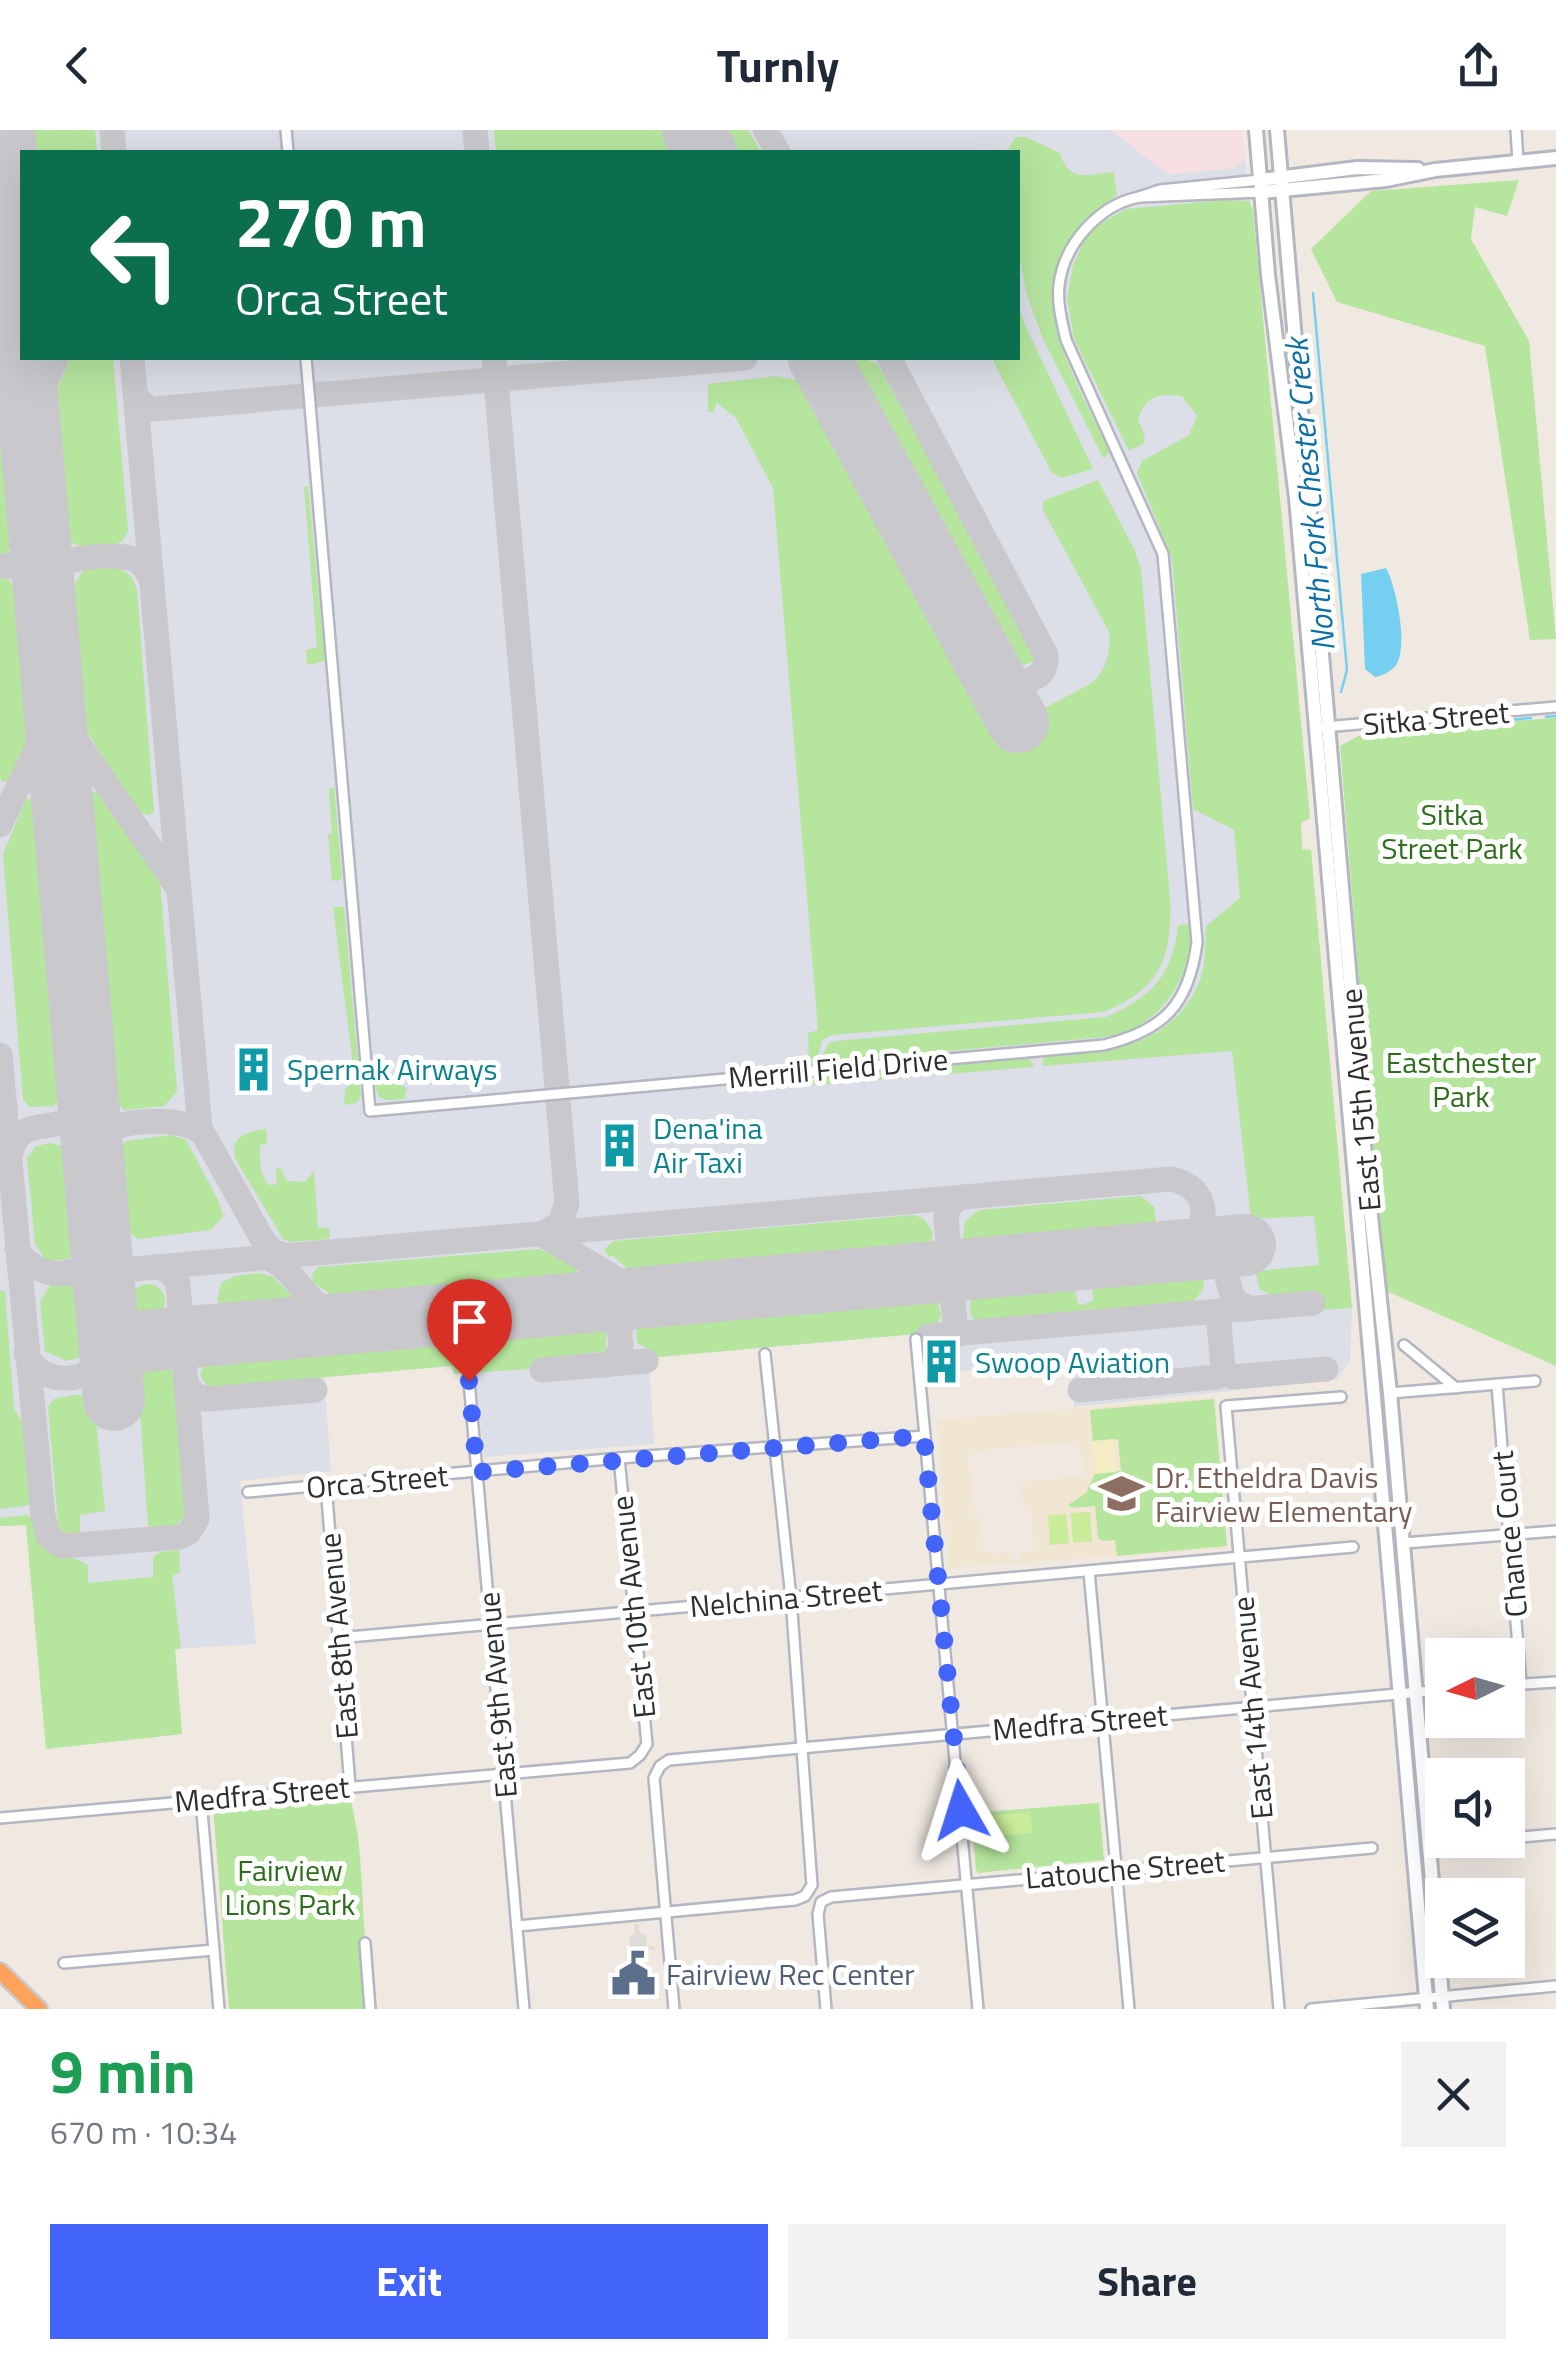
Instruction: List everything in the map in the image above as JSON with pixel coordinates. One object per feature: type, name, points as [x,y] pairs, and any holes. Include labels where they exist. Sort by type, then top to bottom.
[{"type":"highway","points":[[0,1971],[39,2009]]},
{"type":"main road","name":"East 15th Avenue","points":[[1256,130],[1390,1393],[1425,1790]]},
{"type":"main road","name":"East 15th Avenue","points":[[1277,130],[1426,2003]]},
{"type":"main road","points":[[1260,186],[1284,191],[1556,158]]},
{"type":"main road","points":[[1260,186],[1282,176],[1357,168],[1436,170]]},
{"type":"main road","name":"East 15th Avenue","points":[[1431,1858],[1443,2002]]},
{"type":"street","points":[[1516,130],[1518,162]]},
{"type":"street","name":"Merrill Field Drive","points":[[306,360],[370,1110],[1104,1045],[1130,1038],[1163,1020],[1190,979],[1197,942],[1163,554],[1066,340],[1059,285],[1065,261],[1079,237],[1121,201],[1260,186]]},
{"type":"street","name":"Sitka Street","points":[[1322,728],[1556,708]]},
{"type":"street","points":[[916,1339],[978,2009]]},
{"type":"street","points":[[1404,1345],[1456,1388]]},
{"type":"street","points":[[517,1926],[795,1900],[808,1892],[813,1874],[791,1598],[764,1354]]},
{"type":"street","name":"East 9th Avenue","points":[[469,1381],[524,2009]]},
{"type":"street","points":[[1390,1393],[1534,1381]]},
{"type":"street","name":"Chance Court","points":[[1497,1384],[1517,1638]]},
{"type":"street","name":"East 14th Avenue","points":[[1280,2009],[1226,1406],[1341,1397]]},
{"type":"street","name":"Orca Street","points":[[248,1492],[619,1458],[924,1436]]},
{"type":"street","name":"East 10th Avenue","points":[[619,1458],[647,1744],[640,1755]]},
{"type":"street","name":"East 8th Avenue","points":[[326,1485],[350,1786]]},
{"type":"street","points":[[1404,1542],[1556,1532]]},
{"type":"street","name":"Nelchina Street","points":[[338,1638],[1352,1547]]},
{"type":"street","points":[[1090,1571],[1129,2009]]},
{"type":"street","points":[[1525,1684],[1556,1682]]},
{"type":"street","name":"Medfra Street","points":[[666,1912],[654,1778],[660,1766],[678,1759],[1425,1691]]},
{"type":"street","name":"Medfra Street","points":[[0,1818],[630,1763],[640,1755]]},
{"type":"street","points":[[201,1800],[219,2009]]},
{"type":"street","points":[[1525,1837],[1556,1834]]},
{"type":"street","name":"Latouche Street","points":[[826,2009],[818,1914],[821,1902],[831,1896],[1372,1848]]},
{"type":"street","points":[[666,1912],[674,2009]]},
{"type":"street","points":[[364,1943],[370,2009]]},
{"type":"street","points":[[64,1963],[214,1950]]},
{"type":"street","points":[[1311,2009],[1443,2002],[1556,1986]]},
{"type":"shaded area","points":[[0,130],[1111,130],[1169,175],[1235,168],[1245,158],[1310,818],[1301,823],[1302,849],[1311,850],[1352,1308],[1350,1361],[1336,1380],[1074,1407],[1070,1362],[934,1373],[926,1333],[649,1358],[654,1444],[484,1457],[475,1373],[455,1374],[451,1366],[324,1377],[331,1471],[240,1481],[256,1644],[175,1649],[182,1734],[46,1749],[26,1525],[0,1526]]},
{"type":"shaded area","points":[[1111,130],[1242,130],[1245,158],[1235,168],[1169,175]]},
{"type":"shaded area","name":"Dr. Etheldra Davis Fairview Elementary","points":[[1215,1397],[1227,1548],[948,1568],[937,1420]],"holes":[[[1078,1442],[1085,1476],[1021,1482],[1023,1506],[1031,1513],[1034,1551],[1020,1553],[1021,1559],[1010,1560],[1009,1552],[987,1554],[983,1549],[980,1517],[972,1517],[975,1511],[968,1458],[972,1451]]]},
{"type":"shaded area","points":[[634,1924],[639,1924],[647,1946],[655,1950],[646,1949],[643,1955],[630,1948]]},
{"type":"green space","points":[[31,130],[95,130],[97,150],[33,150]]},
{"type":"green space","points":[[494,130],[672,130],[683,150],[496,150]]},
{"type":"green space","points":[[713,130],[748,130],[760,150],[724,150]]},
{"type":"green space","points":[[1016,137],[1026,137],[1060,153],[1074,173],[1114,172],[1117,195],[1082,224],[1062,253],[1053,283],[1054,314],[1062,346],[1108,449],[1103,458],[1042,337],[1026,292],[1020,260],[1020,150],[1007,150]]},
{"type":"green space","points":[[1519,180],[1507,216],[1475,207],[1471,239],[1529,341],[1556,639],[1530,640],[1485,346],[1337,302],[1311,249],[1371,191]]},
{"type":"green space","points":[[1250,201],[1253,211],[1310,818],[1301,823],[1302,849],[1311,850],[1352,1308],[1321,1310],[1319,1292],[1275,1296],[1260,1290],[1257,1271],[1319,1265],[1314,1216],[1251,1219],[1232,1051],[1043,1066],[1043,1057],[1113,1049],[1155,1033],[1173,1020],[1200,980],[1206,926],[1240,898],[1234,830],[1193,809],[1172,558],[1137,473],[1142,461],[1189,435],[1197,416],[1182,396],[1155,397],[1145,405],[1138,419],[1145,438],[1143,444],[1129,451],[1074,339],[1067,298],[1073,265],[1086,237],[1101,223],[1126,209]]},
{"type":"green space","points":[[1020,310],[1093,469],[1062,478],[1052,473],[993,360],[1020,360]]},
{"type":"green space","points":[[70,360],[113,360],[128,530],[111,547],[84,547],[68,541],[55,394]]},
{"type":"green space","points":[[857,361],[877,364],[1035,643],[1035,661],[1019,667],[1011,661],[849,377]]},
{"type":"green space","points":[[776,376],[801,381],[813,393],[1001,731],[1090,684],[1107,661],[1109,632],[1043,510],[1043,501],[1098,480],[1141,570],[1170,900],[1168,939],[1159,969],[1150,982],[1123,1003],[1104,1012],[832,1035],[822,1040],[816,1064],[809,1064],[808,1033],[818,1030],[773,488],[736,418],[717,403],[713,412],[708,412],[708,384]]},
{"type":"green space","points":[[0,397],[14,543],[6,554],[0,554]]},
{"type":"green space","points":[[308,486],[325,661],[307,665],[306,650],[317,647],[304,487]]},
{"type":"green space","points":[[116,566],[131,576],[137,589],[154,812],[148,815],[139,813],[82,724],[73,587],[84,569]]},
{"type":"green space","points":[[0,578],[6,578],[18,590],[30,733],[9,782],[1,781],[0,775]]},
{"type":"green space","points":[[1508,718],[1556,718],[1556,1366],[1384,1290],[1340,746],[1366,732]]},
{"type":"green space","points":[[329,788],[334,788],[342,878],[332,881],[328,834],[332,833]]},
{"type":"green space","points":[[92,792],[99,792],[160,879],[177,1092],[164,1106],[124,1110],[115,1101]]},
{"type":"green space","points":[[36,798],[61,1098],[53,1106],[30,1107],[23,1100],[3,854],[26,799]]},
{"type":"green space","points":[[333,907],[344,907],[361,1096],[357,1103],[344,1105],[345,1089],[355,1081]]},
{"type":"green space","points":[[1178,926],[1191,926],[1190,945],[1172,994],[1149,1019],[1116,1036],[824,1062],[823,1054],[829,1043],[836,1041],[1106,1017],[1135,1002],[1157,983],[1171,959]]},
{"type":"green space","points":[[1029,1058],[1034,1067],[754,1090],[753,1084],[821,1079],[823,1075]]},
{"type":"green space","points":[[396,1081],[407,1089],[404,1099],[379,1097],[375,1086]]},
{"type":"green space","points":[[266,1129],[267,1144],[260,1145],[265,1180],[269,1185],[277,1184],[276,1168],[280,1168],[287,1181],[305,1182],[314,1171],[318,1228],[329,1228],[330,1239],[283,1239],[236,1160],[237,1140]]},
{"type":"green space","points":[[171,1135],[186,1140],[223,1216],[211,1230],[138,1239],[127,1231],[120,1147],[127,1141]]},
{"type":"green space","points":[[51,1143],[69,1152],[78,1249],[59,1260],[45,1259],[35,1244],[27,1158],[36,1146]]},
{"type":"green space","points":[[1141,1196],[1154,1207],[1156,1222],[1149,1232],[977,1250],[963,1238],[965,1221],[979,1210]]},
{"type":"green space","points":[[914,1215],[924,1219],[933,1232],[930,1247],[918,1255],[650,1276],[628,1269],[604,1249],[614,1241]]},
{"type":"green space","points":[[538,1249],[570,1261],[583,1279],[570,1285],[349,1301],[333,1296],[313,1282],[312,1274],[318,1267]]},
{"type":"green space","points":[[259,1273],[273,1277],[297,1301],[295,1306],[241,1312],[223,1309],[217,1300],[221,1283],[235,1276]]},
{"type":"green space","points":[[1202,1273],[1204,1288],[1194,1301],[975,1321],[971,1315],[970,1302],[983,1289],[1073,1281],[1081,1305],[1093,1301],[1092,1281]]},
{"type":"green space","points":[[66,1281],[81,1289],[86,1347],[78,1358],[66,1361],[45,1351],[40,1302],[50,1285]]},
{"type":"green space","points":[[148,1284],[160,1289],[165,1301],[160,1313],[148,1318],[136,1313],[131,1301],[136,1289]]},
{"type":"green space","points":[[0,1291],[5,1291],[14,1409],[24,1424],[32,1505],[0,1509]]},
{"type":"green space","points":[[921,1295],[937,1301],[942,1315],[927,1333],[648,1358],[647,1348],[637,1343],[639,1321]]},
{"type":"green space","points":[[595,1323],[606,1329],[606,1351],[534,1360],[529,1369],[455,1374],[451,1366],[214,1387],[207,1386],[200,1375],[205,1363],[224,1356]]},
{"type":"green space","points":[[156,1363],[174,1373],[188,1507],[178,1523],[161,1529],[148,1526],[137,1372]]},
{"type":"green space","points":[[87,1395],[94,1400],[105,1511],[80,1515],[80,1531],[73,1535],[61,1531],[58,1523],[48,1407],[54,1399]]},
{"type":"green space","points":[[1214,1399],[1227,1546],[1117,1556],[1115,1540],[1098,1538],[1095,1506],[1068,1505],[1086,1493],[1095,1473],[1121,1471],[1118,1439],[1093,1441],[1090,1410]]},
{"type":"green space","points":[[1090,1512],[1092,1541],[1073,1543],[1071,1513]]},
{"type":"green space","points":[[1066,1514],[1069,1543],[1050,1545],[1048,1515]]},
{"type":"green space","points":[[26,1515],[34,1520],[47,1548],[88,1565],[88,1583],[153,1577],[153,1557],[160,1552],[179,1550],[180,1572],[172,1576],[181,1648],[175,1650],[182,1734],[46,1749],[26,1525],[0,1526],[0,1518]]},
{"type":"green space","name":"Fairview Lions Park","points":[[348,1792],[361,1864],[365,1938],[359,1946],[366,2009],[229,2009],[213,1807]]},
{"type":"green space","points":[[1099,1803],[1104,1860],[978,1873],[976,1870],[971,1813]]},
{"type":"green space","points":[[1030,1812],[1032,1833],[986,1837],[984,1816]]},
{"type":"green space","points":[[335,1889],[338,1919],[320,1920],[317,1891]]},
{"type":"sand","points":[[1113,1439],[1116,1472],[1095,1474],[1093,1441]]},
{"type":"water","points":[[1386,568],[1397,602],[1400,656],[1387,673],[1375,677],[1365,669],[1361,574]]},
{"type":"waterway","name":"North Fork Chester Creek","points":[[1313,293],[1347,670],[1341,692]]},
{"type":"waterway","name":"North Fork Chester Creek","points":[[1546,717],[1556,716]]},
{"type":"waterway","name":"North Fork Chester Creek","points":[[1370,732],[1531,718]]},
{"type":"taxiway","points":[[112,130],[114,150]]},
{"type":"taxiway","points":[[475,130],[477,150]]},
{"type":"taxiway","points":[[765,130],[777,150]]},
{"type":"taxiway","points":[[30,433],[37,400],[56,360]]},
{"type":"taxiway","points":[[132,360],[200,1128],[264,1242],[284,1255]]},
{"type":"taxiway","points":[[494,360],[567,1204],[559,1224],[544,1233]]},
{"type":"taxiway","points":[[136,395],[142,404],[153,409],[722,360]]},
{"type":"taxiway","points":[[890,360],[1046,655],[1044,668],[1026,681],[1009,679],[976,644]]},
{"type":"taxiway","points":[[0,376],[20,404],[30,433]]},
{"type":"taxiway","points":[[11,566],[31,554],[39,527]]},
{"type":"taxiway","points":[[44,594],[59,566],[86,558],[131,558],[143,565],[152,581]]},
{"type":"taxiway","points":[[0,566],[28,571],[44,594]]},
{"type":"taxiway","points":[[53,692],[65,724],[176,885]]},
{"type":"taxiway","points":[[0,825],[48,724],[53,692]]},
{"type":"taxiway","points":[[0,1055],[43,1516],[49,1537],[62,1546],[180,1537],[189,1532],[197,1519],[178,1284],[171,1272],[158,1267]]},
{"type":"taxiway","points":[[10,1155],[16,1140],[25,1132],[68,1120],[88,1096]]},
{"type":"taxiway","points":[[93,1153],[106,1132],[126,1124],[167,1122],[200,1131]]},
{"type":"taxiway","points":[[70,1271],[95,1280],[105,1295],[113,1279],[133,1269],[1171,1179],[1194,1191],[1203,1210],[1198,1232],[1180,1251]]},
{"type":"taxiway","points":[[956,1335],[946,1217],[951,1204],[962,1197]]},
{"type":"taxiway","points":[[541,1234],[613,1277],[621,1346],[616,1358],[606,1365]]},
{"type":"taxiway","points":[[17,1249],[40,1269],[72,1273],[90,1262],[100,1238]]},
{"type":"taxiway","points":[[1197,1249],[1221,1262],[1235,1301],[1250,1309]]},
{"type":"taxiway","points":[[267,1257],[289,1273],[326,1312],[350,1323]]},
{"type":"taxiway","points":[[953,1301],[966,1278],[992,1267]]},
{"type":"taxiway","points":[[916,1274],[940,1282],[953,1301]]},
{"type":"taxiway","points":[[620,1330],[635,1306],[663,1296]]},
{"type":"taxiway","points":[[575,1303],[603,1309],[620,1330]]},
{"type":"taxiway","points":[[928,1336],[1313,1303]]},
{"type":"taxiway","points":[[1080,1390],[1217,1377],[1223,1368],[1218,1312]]},
{"type":"taxiway","points":[[26,1354],[40,1371],[71,1378],[102,1365],[109,1341]]},
{"type":"taxiway","points":[[542,1370],[646,1361]]},
{"type":"taxiway","points":[[1223,1368],[1233,1377],[1326,1369]]},
{"type":"taxiway","points":[[186,1382],[194,1395],[207,1399],[315,1390]]},
{"type":"runway","points":[[4,130],[20,318]]},
{"type":"runway","points":[[693,130],[705,150]]},
{"type":"runway","points":[[24,360],[114,1400]]},
{"type":"runway","points":[[820,360],[1018,722]]},
{"type":"runway","points":[[143,1341],[1245,1245]]},
{"type":"place","name":"Spernak Airways","points":[[254,1069]]},
{"type":"place","name":"Dena'ina Air Taxi","points":[[620,1145]]},
{"type":"place","name":"Swoop Aviation","points":[[942,1362]]},
{"type":"place","name":"Dr. Etheldra Davis Fairview Elementary","points":[[1122,1494]]},
{"type":"place","name":"Fairview Rec Center","points":[[633,1974]]},
{"type":"route","points":[[469,1381],[477,1472],[924,1436],[961,1810]]},
{"type":"park label","name":"Sitka Street Park","points":[[1452,831]]},
{"type":"park label","name":"Eastchester Park","points":[[1461,1079]]}]
